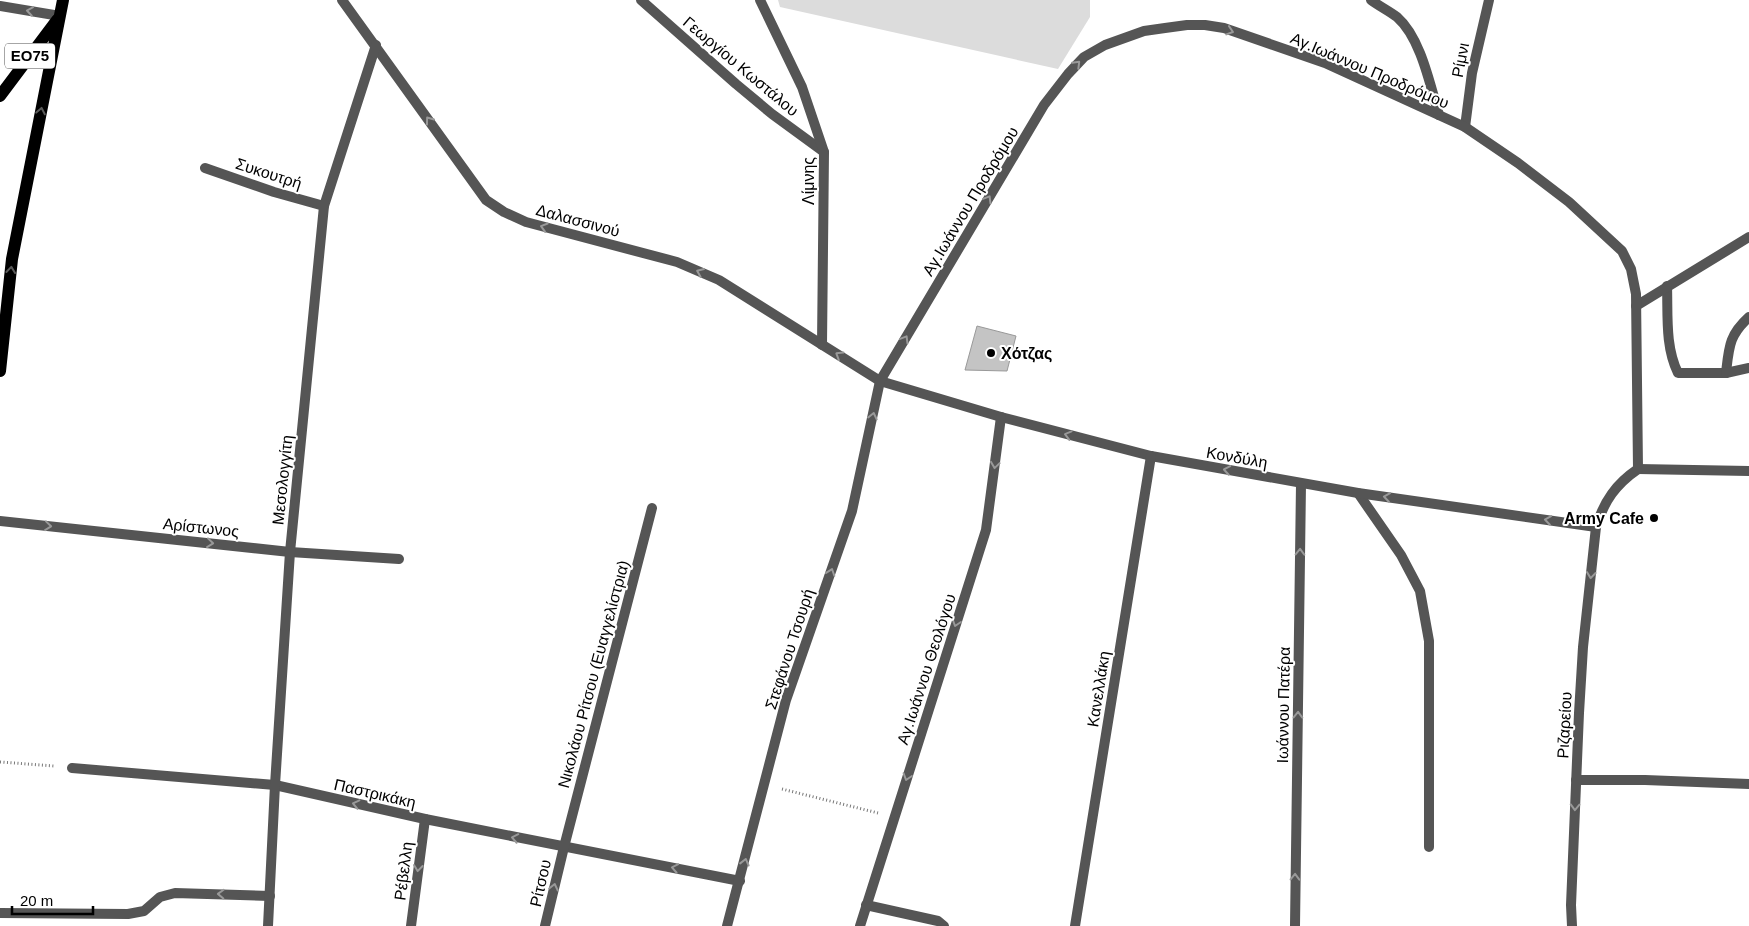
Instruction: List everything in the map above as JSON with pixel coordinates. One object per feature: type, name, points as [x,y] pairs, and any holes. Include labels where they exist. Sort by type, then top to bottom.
[{"type":"main road","name":"ΕΟ75","points":[[0,371],[12,259],[63,0]]},
{"type":"main road","name":"ΕΟ75","points":[[0,96],[60,16]]},
{"type":"street","name":"Δαλασσινού","points":[[342,0],[486,200],[504,212],[526,222],[677,262],[719,280],[880,381]]},
{"type":"street","name":"Γεωργίου Κωστάλου","points":[[642,0],[736,84],[772,114],[824,152]]},
{"type":"street","name":"Λίμνης","points":[[760,0],[802,87],[824,152],[822,344]]},
{"type":"street","points":[[1371,0],[1397,17],[1412,35],[1426,71],[1439,115]]},
{"type":"street","name":"Ρίμνι","points":[[1465,127],[1472,74],[1489,0]]},
{"type":"street","points":[[0,6],[60,16]]},
{"type":"street","name":"Αγ.Ιωάννου Προδρόμου","points":[[880,381],[1044,104],[1068,74],[1084,57],[1105,45],[1144,32],[1187,25],[1205,25],[1224,28],[1325,63],[1465,127],[1518,163],[1569,202],[1622,251],[1631,269],[1636,294],[1638,469]]},
{"type":"street","name":"Μεσολογγίτη","points":[[268,926],[290,552],[324,206],[376,45]]},
{"type":"street","name":"Συκουτρή","points":[[205,168],[274,192],[324,206]]},
{"type":"street","points":[[1636,306],[1749,237]]},
{"type":"street","points":[[1667,286],[1670,350],[1672,362],[1678,373],[1726,373],[1749,368]]},
{"type":"street","points":[[1726,373],[1729,346],[1737,328],[1749,317]]},
{"type":"street","name":"Κονδύλη","points":[[880,381],[1001,417],[1151,456],[1301,484],[1596,527]]},
{"type":"street","name":"Στεφάνου Τσουρή","points":[[728,926],[786,700],[852,511],[880,381]]},
{"type":"street","name":"Αγ.Ιωάννου Θεολόγου","points":[[860,926],[986,530],[1001,417]]},
{"type":"street","name":"Κανελλάκη","points":[[1075,926],[1151,456]]},
{"type":"street","points":[[1638,469],[1749,471]]},
{"type":"street","name":"Ριζαρείου","points":[[1572,926],[1571,905],[1576,780],[1583,656],[1596,527],[1600,512],[1608,497],[1626,477],[1638,469]]},
{"type":"street","name":"Ιωάννου Πατέρα","points":[[1295,926],[1301,484]]},
{"type":"street","points":[[1358,493],[1401,555],[1420,590],[1429,641],[1429,847]]},
{"type":"street","name":"Νικολάου Ρίτσου (Ευαγγελίστρια)","points":[[564,847],[652,508]]},
{"type":"street","name":"Αρίστωνος","points":[[0,521],[290,552],[399,559]]},
{"type":"street","name":"Παστρικάκη","points":[[72,768],[275,785],[424,819],[740,881]]},
{"type":"street","points":[[1576,780],[1645,780],[1749,784]]},
{"type":"street","name":"Ρέβελλη","points":[[411,926],[424,819]]},
{"type":"street","name":"Ρίτσου","points":[[545,926],[564,847]]},
{"type":"street","points":[[0,913],[128,914],[144,911],[160,897],[175,893],[270,896]]},
{"type":"street","points":[[866,905],[938,921],[944,926]]},
{"type":"path","points":[[0,762],[72,768]]},
{"type":"path","points":[[764,785],[862,809]]},
{"type":"shaded area","points":[[778,0],[1090,0],[1090,17],[1058,69],[780,7]]},
{"type":"building","name":"Χότζας","points":[[977,326],[1016,336],[1007,371],[965,370]]},
{"type":"place","name":"Χότζας","points":[[991,353]]},
{"type":"place","name":"Army Cafe","points":[[1654,518]]}]
